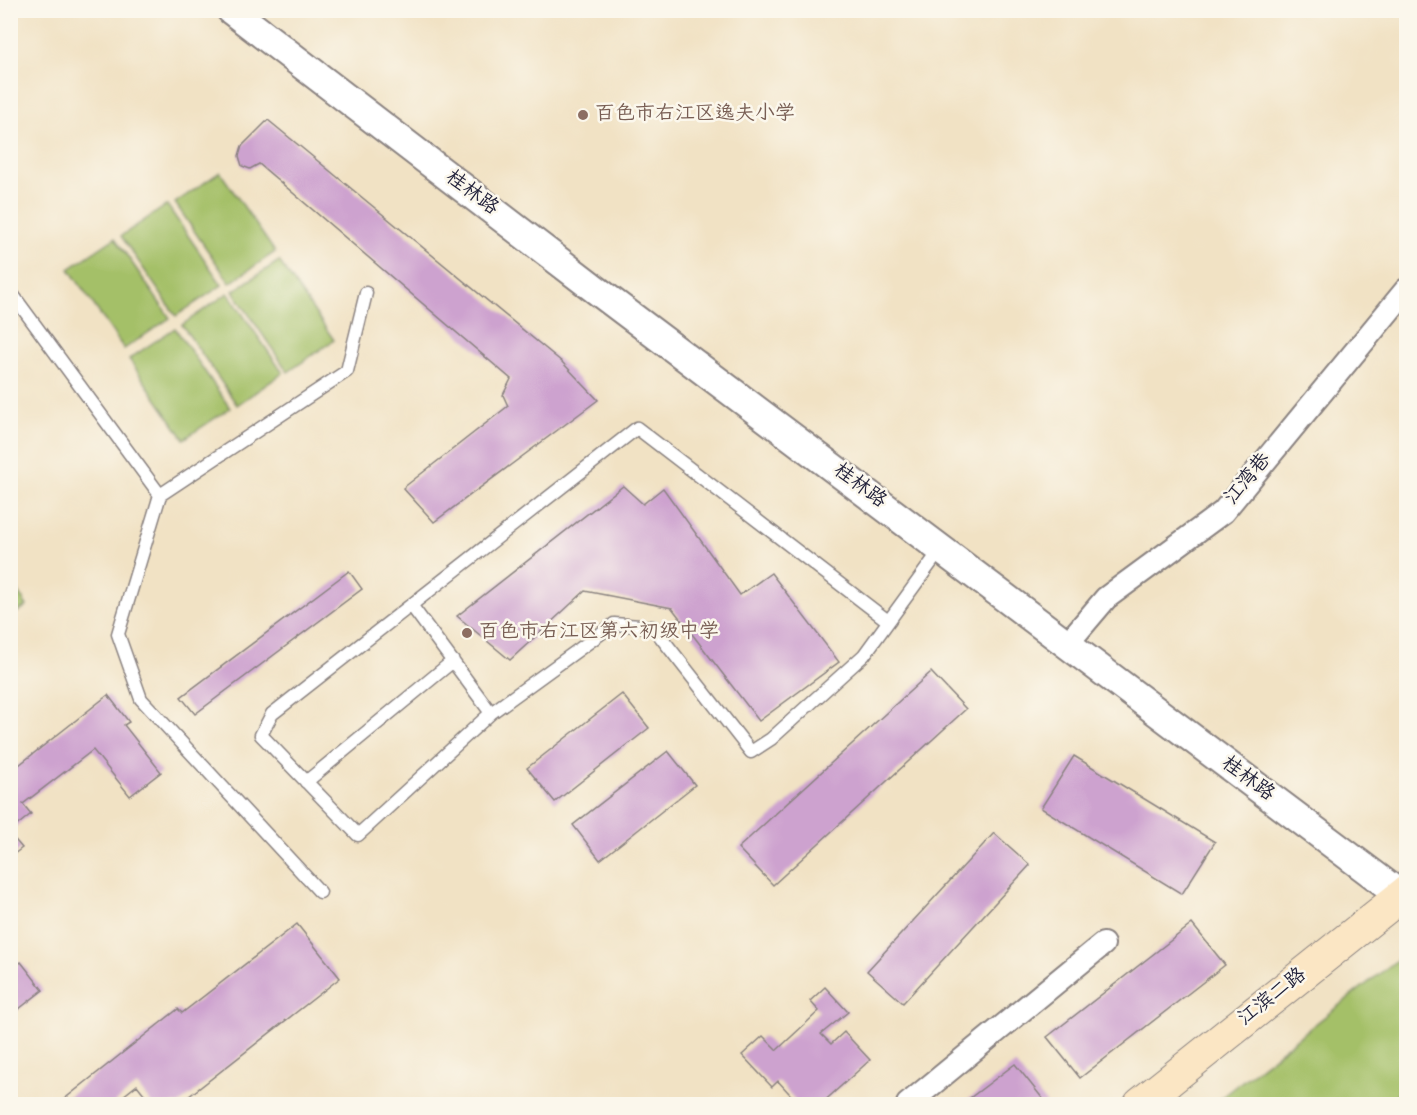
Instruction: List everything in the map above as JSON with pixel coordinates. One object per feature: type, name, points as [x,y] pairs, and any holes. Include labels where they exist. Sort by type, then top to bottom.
[{"type":"main road","name":"江滨二路","points":[[1140,1104],[1404,894]]},
{"type":"street","name":"桂林路","points":[[231,10],[1067,644],[1404,894]]},
{"type":"street","name":"江湾巷","points":[[1067,644],[1106,598],[1223,512],[1407,291]]},
{"type":"street","points":[[908,1104],[1103,944]]},
{"type":"lane","points":[[10,291],[160,495]]},
{"type":"lane","points":[[320,892],[141,699],[118,634],[160,495],[347,371],[366,293]]},
{"type":"lane","points":[[888,621],[637,428],[272,714],[261,735],[358,835],[491,713],[614,624],[653,627],[751,752],[771,739],[864,655],[941,549]]},
{"type":"lane","points":[[411,605],[491,713]]},
{"type":"lane","points":[[306,782],[453,661]]},
{"type":"green space","points":[[220,172],[275,252],[230,283],[175,203]]},
{"type":"green space","points":[[167,205],[222,285],[176,316],[121,236]]},
{"type":"green space","points":[[115,238],[170,318],[124,349],[69,269]]},
{"type":"green space","points":[[279,261],[334,340],[288,372],[233,291]]},
{"type":"green space","points":[[228,293],[283,373],[237,405],[182,325]]},
{"type":"green space","points":[[175,328],[230,408],[184,439],[129,359]]},
{"type":"green space","points":[[11,580],[27,606],[10,616]]},
{"type":"green space","points":[[1406,953],[1406,1087],[1385,1104],[1213,1104]]},
{"type":"building","points":[[268,120],[562,362],[598,400],[434,522],[403,488],[508,406],[503,395],[511,379],[259,164],[250,169],[242,166],[239,156],[242,146]]},
{"type":"building","points":[[623,486],[643,504],[663,488],[740,595],[771,573],[839,662],[759,721],[672,608],[585,591],[510,660],[457,616]]},
{"type":"building","points":[[349,571],[362,589],[195,714],[181,697]]},
{"type":"building","points":[[931,672],[966,709],[773,885],[738,848]]},
{"type":"building","points":[[622,694],[649,728],[555,802],[527,768]]},
{"type":"building","points":[[108,695],[129,722],[124,725],[161,772],[130,796],[93,750],[23,804],[31,814],[15,827],[10,822],[10,772]]},
{"type":"building","points":[[668,751],[695,785],[600,860],[573,825]]},
{"type":"building","points":[[1074,756],[1215,842],[1182,894],[1041,808]]},
{"type":"building","points":[[994,833],[1030,865],[903,1003],[867,971]]},
{"type":"building","points":[[10,834],[22,848],[10,857]]},
{"type":"building","points":[[297,924],[340,978],[179,1104],[152,1104],[137,1085],[113,1104],[58,1104],[178,1009],[182,1013]]},
{"type":"building","points":[[1192,924],[1225,965],[1080,1078],[1047,1037]]},
{"type":"building","points":[[21,962],[43,990],[10,1016],[10,971]]},
{"type":"building","points":[[825,987],[848,1012],[821,1034],[831,1044],[844,1032],[870,1060],[821,1104],[799,1104],[778,1081],[772,1087],[742,1055],[763,1036],[777,1050],[819,1011],[810,1001]]},
{"type":"building","points":[[1015,1064],[1047,1104],[962,1104]]},
{"type":"place","name":"百色市右江区逸夫小学","points":[[583,115]]},
{"type":"place","name":"百色市右江区第六初级中学","points":[[467,633]]}]
